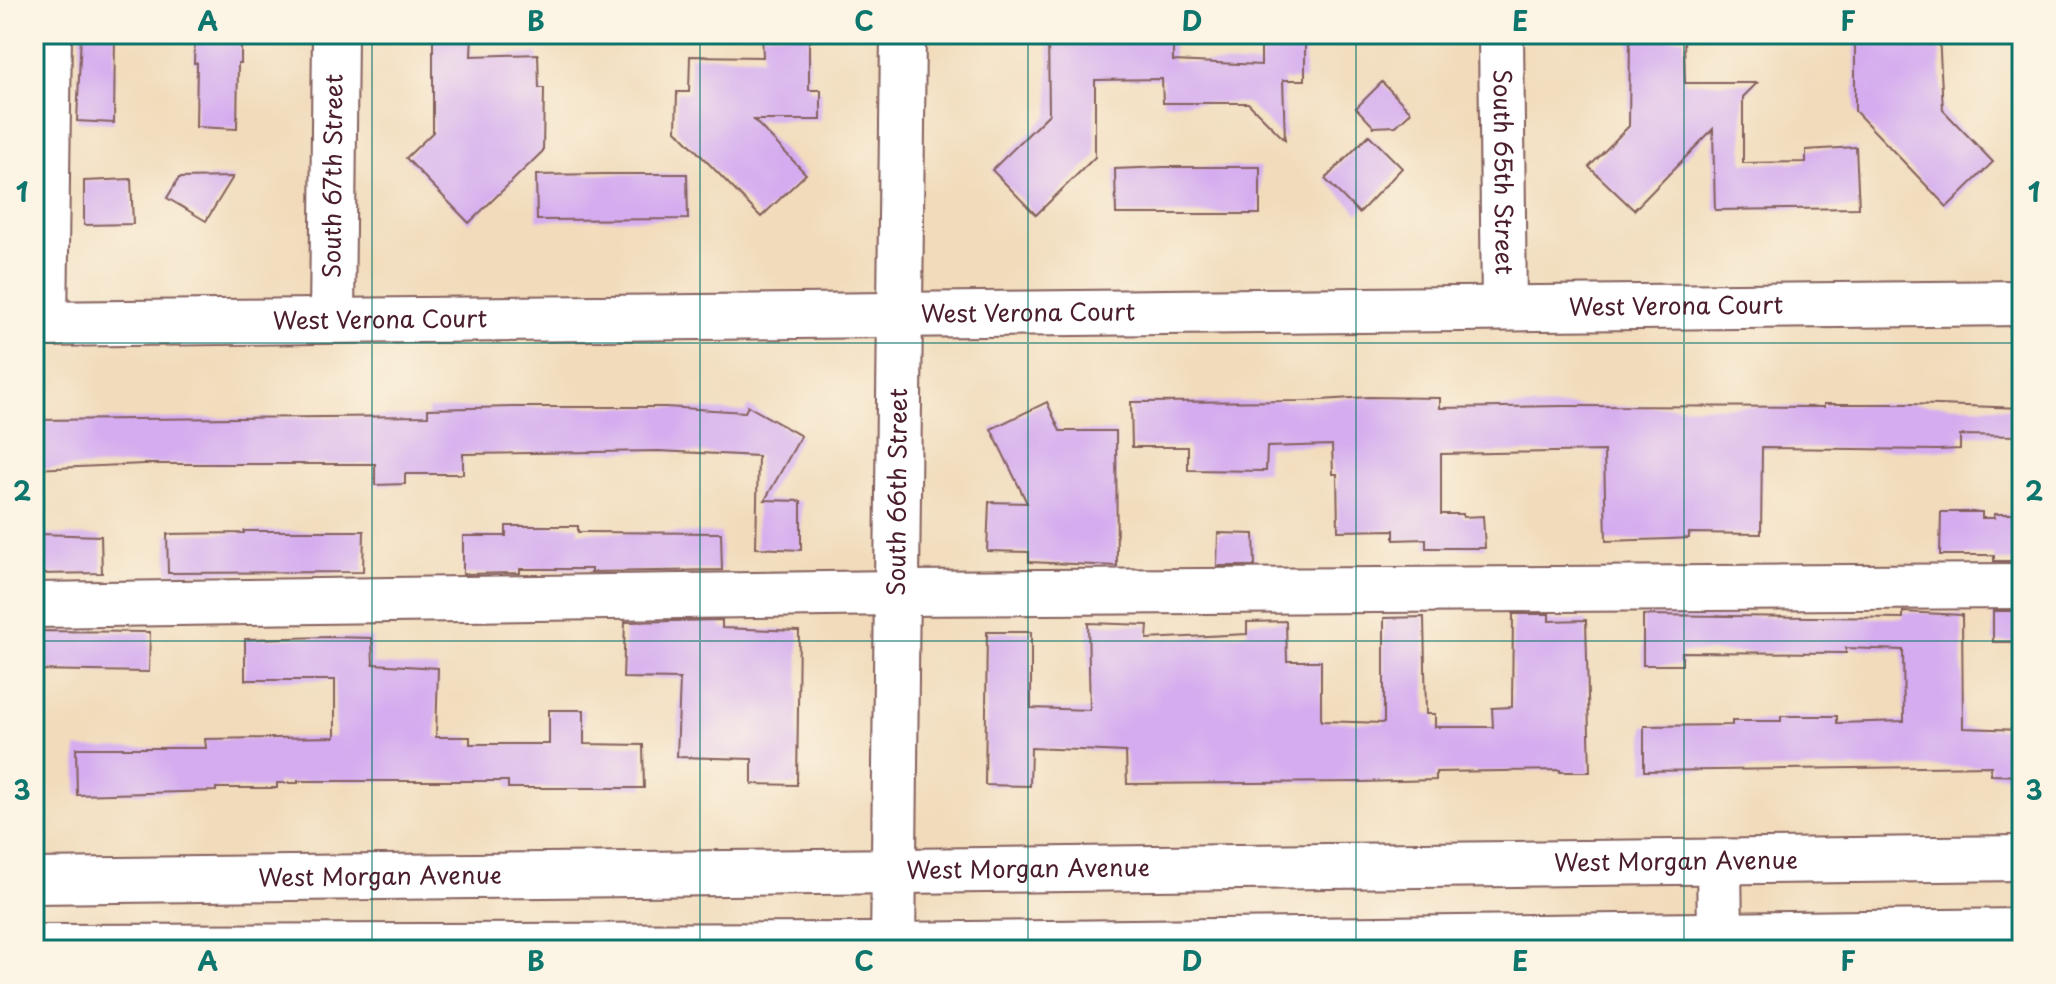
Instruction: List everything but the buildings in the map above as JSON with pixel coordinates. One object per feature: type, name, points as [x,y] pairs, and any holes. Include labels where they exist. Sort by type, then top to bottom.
[{"type":"street","points":[[40,324],[49,34]]},
{"type":"street","name":"South 67th Street","points":[[332,320],[335,34]]},
{"type":"street","name":"South 66th Street","points":[[893,948],[903,34]]},
{"type":"street","name":"South 65th Street","points":[[1501,34],[1504,308]]},
{"type":"street","name":"West Verona Court","points":[[40,324],[2022,303]]},
{"type":"street","points":[[34,605],[897,593],[2022,586]]},
{"type":"street","name":"West Morgan Avenue","points":[[34,881],[2022,858]]},
{"type":"street","points":[[1719,862],[1720,935]]},
{"type":"street","points":[[34,947],[893,948],[2022,931]]}]
